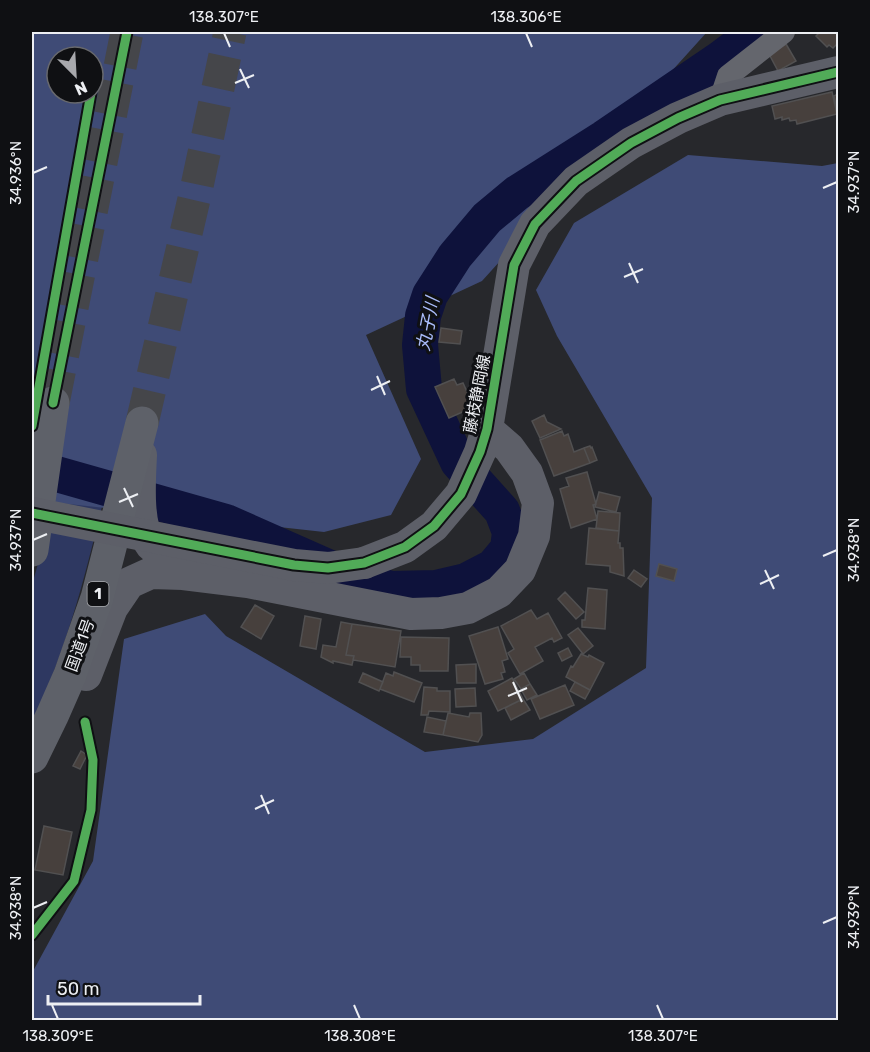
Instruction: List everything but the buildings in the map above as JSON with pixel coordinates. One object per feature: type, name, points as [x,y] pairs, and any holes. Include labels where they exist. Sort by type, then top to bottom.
[{"type":"highway","points":[[32,549],[53,403]]},
{"type":"highway","name":"国道1号","points":[[32,759],[70,675],[97,598],[142,423]]},
{"type":"main road","name":"藤枝静岡線","points":[[32,513],[294,565],[328,568],[364,563],[405,547],[435,526],[461,494],[483,440],[514,265],[535,224],[576,181],[632,143],[678,118],[720,100],[838,72]]},
{"type":"main road","points":[[142,423],[140,502],[144,531],[151,545],[167,559],[248,582]]},
{"type":"main road","name":"藤枝静岡線","points":[[248,582],[411,614],[441,613],[468,608],[499,592],[520,570],[534,536],[538,503],[527,472],[509,448],[483,440]]},
{"type":"main road","points":[[32,759],[52,743],[73,707],[112,608],[129,584],[151,573],[183,574],[248,582]]},
{"type":"street","points":[[720,100],[728,75],[784,32]]},
{"type":"shaded area","points":[[32,32],[707,32],[482,281],[366,335],[421,459],[391,515],[324,532],[32,500]]},
{"type":"shaded area","points":[[688,155],[822,166],[838,163],[838,1020],[32,1020],[32,973],[93,861],[124,639],[205,614],[226,636],[425,752],[533,739],[646,668],[652,498],[557,336],[536,290],[574,223]]},
{"type":"shaded area","points":[[57,488],[104,498],[65,641],[32,722],[32,585]]},
{"type":"waterway","name":"丸子川","points":[[32,467],[226,522],[357,580],[391,589],[436,588],[466,581],[493,567],[508,549],[510,532],[502,511],[458,462],[424,389],[420,345],[423,316],[430,295],[455,256],[487,218],[517,193],[604,138],[756,32]]},
{"type":"tunnel","points":[[53,403],[127,32]]},
{"type":"tunnel","points":[[142,423],[230,32]]},
{"type":"cycle path","points":[[53,403],[127,32]]},
{"type":"cycle path","points":[[32,513],[294,565],[328,568],[364,563],[405,547],[434,526],[461,494],[480,452],[487,429],[514,265],[535,224],[576,181],[631,143],[678,118],[720,100],[838,72]]},
{"type":"cycle path","points":[[32,426],[89,105]]},
{"type":"cycle path","points":[[32,935],[74,881],[91,810],[93,760],[85,722]]}]
